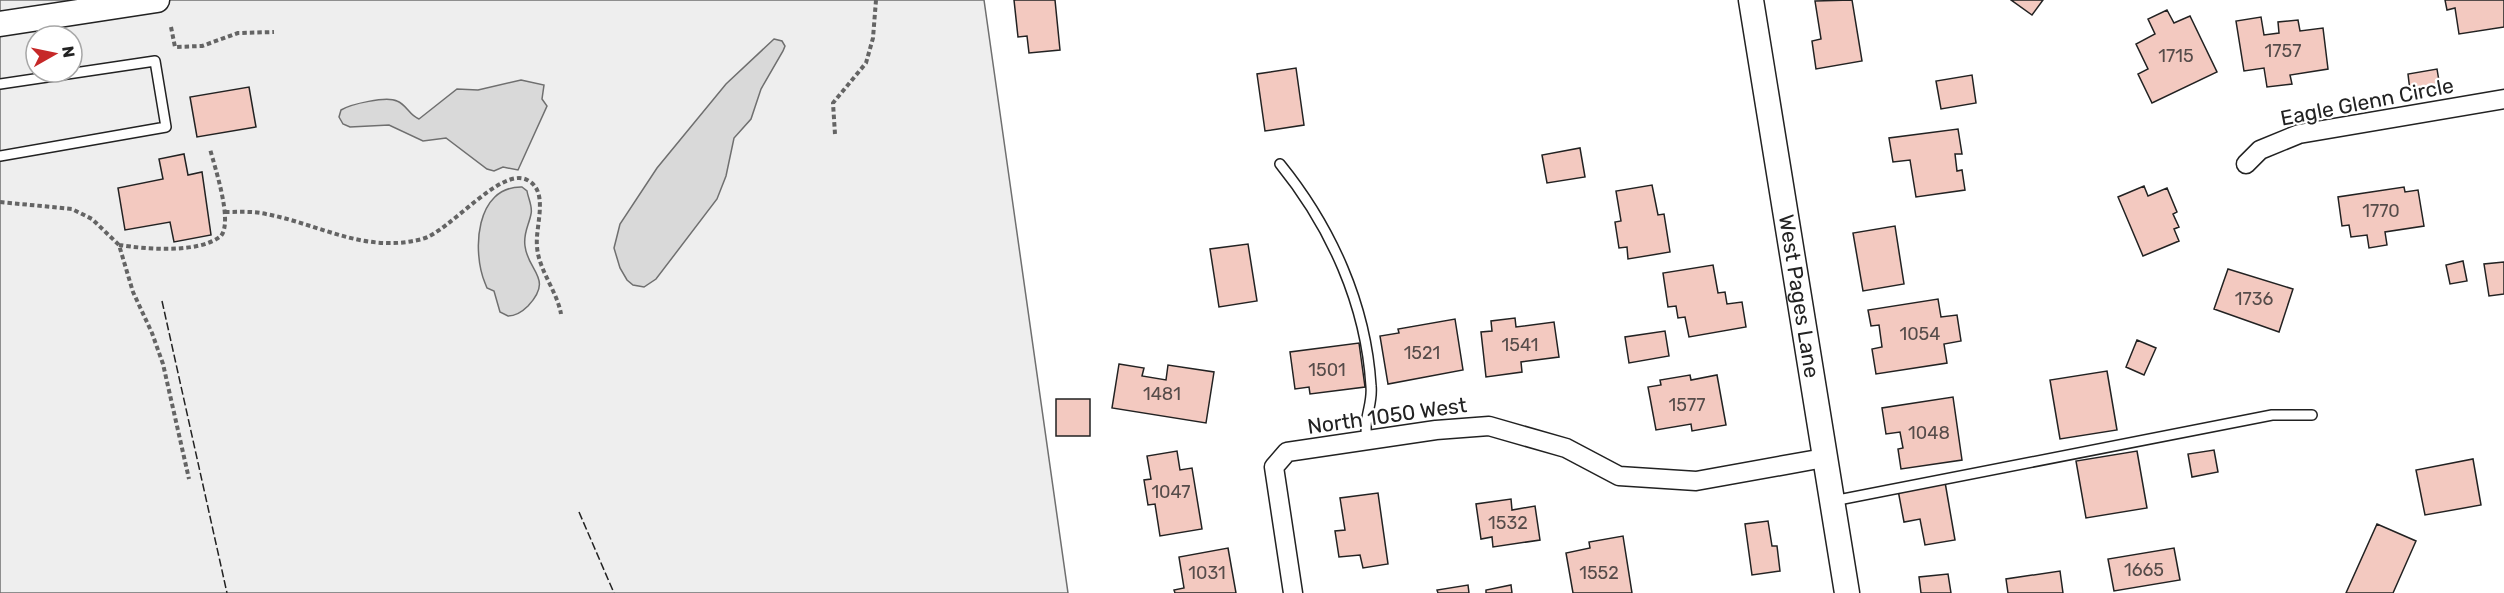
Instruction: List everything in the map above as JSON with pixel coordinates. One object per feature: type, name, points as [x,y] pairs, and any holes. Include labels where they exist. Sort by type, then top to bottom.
[{"type":"street","points":[[0,24],[157,0]]},
{"type":"street","name":"West Pages Lane","points":[[1751,0],[1783,182],[1824,458],[1847,593]]},
{"type":"street","name":"Eagle Glenn Circle","points":[[2246,164],[2260,150],[2299,134],[2504,99]]},
{"type":"street","name":"North 1050 West","points":[[1293,593],[1274,467],[1287,452],[1436,430],[1489,426],[1566,448],[1619,476],[1696,481],[1824,458]]},
{"type":"lane","points":[[0,84],[155,61],[166,127],[0,156]]},
{"type":"lane","points":[[1280,164],[1319,217],[1343,269],[1361,321],[1372,389],[1364,423],[1367,440]]},
{"type":"lane","points":[[1831,501],[2272,415],[2312,414]]},
{"type":"path","points":[[835,134],[833,103],[866,63],[873,38],[876,0]]},
{"type":"path","points":[[171,27],[175,47],[202,46],[237,33],[274,32]]},
{"type":"path","points":[[118,245],[152,250],[174,249],[217,240],[224,233],[225,212],[210,149]]},
{"type":"path","points":[[225,212],[267,214],[361,242],[411,241],[427,238],[446,228],[496,186],[510,179],[525,179],[533,184],[538,193],[537,252],[556,294],[561,314]]},
{"type":"path","points":[[0,202],[72,209],[92,219],[118,245],[133,292],[163,364],[189,479]]},
{"type":"shaded area","points":[[0,0],[984,0],[1068,593],[0,593]]},
{"type":"shaded area","points":[[774,39],[782,41],[785,46],[761,89],[751,119],[734,138],[726,176],[717,199],[656,279],[644,287],[633,285],[620,268],[614,248],[620,224],[657,168],[726,84]]},
{"type":"shaded area","points":[[521,80],[544,85],[542,99],[547,106],[518,170],[503,167],[494,171],[487,169],[446,138],[423,141],[389,125],[350,127],[343,124],[339,117],[341,110],[346,108],[385,99],[397,101],[419,119],[457,89],[478,90]]},
{"type":"shaded area","points":[[522,187],[527,191],[531,208],[525,246],[537,275],[539,288],[526,308],[508,316],[500,312],[494,291],[487,288],[485,283],[481,270],[479,239],[486,209],[495,197],[506,190]]},
{"type":"building","points":[[1014,0],[1055,0],[1060,50],[1029,53],[1027,36],[1018,37]]},
{"type":"building","points":[[1852,0],[1862,61],[1816,69],[1812,41],[1821,39],[1815,1]]},
{"type":"building","points":[[2011,0],[2043,0],[2032,15]]},
{"type":"building","points":[[2445,0],[2504,0],[2504,27],[2459,34],[2455,8],[2447,10]]},
{"type":"building","points":[[2167,10],[2174,23],[2190,16],[2217,72],[2152,103],[2138,74],[2148,69],[2136,44],[2155,34],[2148,19]]},
{"type":"building","points":[[2261,17],[2264,35],[2279,33],[2278,22],[2298,20],[2300,31],[2323,28],[2328,69],[2290,75],[2292,84],[2267,87],[2264,68],[2244,71],[2236,21]]},
{"type":"building","points":[[1296,68],[1304,125],[1265,131],[1257,74]]},
{"type":"building","points":[[2437,69],[2440,87],[2410,91],[2408,74]]},
{"type":"building","points":[[1972,75],[1976,103],[1941,109],[1936,81]]},
{"type":"building","points":[[249,87],[256,127],[197,137],[190,97]]},
{"type":"building","points":[[1958,129],[1962,154],[1955,154],[1957,171],[1962,170],[1965,190],[1916,197],[1910,160],[1893,162],[1889,138]]},
{"type":"building","points":[[1580,148],[1585,177],[1547,183],[1542,155]]},
{"type":"building","points":[[184,154],[188,175],[202,172],[211,235],[174,242],[170,222],[125,230],[118,188],[163,179],[159,159]]},
{"type":"building","points":[[1652,185],[1658,215],[1664,214],[1670,252],[1628,259],[1627,247],[1619,248],[1615,222],[1621,221],[1616,191]]},
{"type":"building","points":[[2144,186],[2148,196],[2167,188],[2177,212],[2173,214],[2179,227],[2174,229],[2179,241],[2143,256],[2118,197]]},
{"type":"building","points":[[2404,187],[2405,192],[2418,190],[2424,226],[2385,232],[2387,245],[2369,248],[2367,235],[2351,237],[2349,225],[2342,226],[2338,197]]},
{"type":"building","points":[[1895,226],[1904,284],[1863,291],[1853,233]]},
{"type":"building","points":[[1248,244],[1257,301],[1219,307],[1210,249]]},
{"type":"building","points":[[2463,261],[2467,281],[2450,284],[2446,265]]},
{"type":"building","points":[[2504,262],[2504,294],[2489,296],[2484,264]]},
{"type":"building","points":[[1713,265],[1718,293],[1725,292],[1727,304],[1742,302],[1746,327],[1689,337],[1685,317],[1678,318],[1676,306],[1668,307],[1663,273]]},
{"type":"building","points":[[2228,269],[2293,289],[2279,332],[2214,309]]},
{"type":"building","points":[[1938,299],[1941,317],[1957,315],[1961,341],[1944,344],[1947,363],[1876,374],[1872,349],[1882,347],[1879,325],[1871,326],[1868,310]]},
{"type":"building","points":[[1515,318],[1516,327],[1554,322],[1559,357],[1521,362],[1522,372],[1486,377],[1481,332],[1492,331],[1491,321]]},
{"type":"building","points":[[1455,319],[1463,370],[1388,384],[1380,336],[1399,333],[1398,329]]},
{"type":"building","points":[[1665,331],[1669,356],[1629,363],[1625,337]]},
{"type":"building","points":[[2137,340],[2156,348],[2144,375],[2126,367]]},
{"type":"building","points":[[1359,343],[1365,387],[1310,394],[1309,387],[1295,389],[1290,352]]},
{"type":"building","points":[[1119,364],[1144,368],[1142,376],[1166,380],[1168,365],[1214,372],[1206,423],[1112,408]]},
{"type":"building","points":[[2107,371],[2117,430],[2060,439],[2050,380]]},
{"type":"building","points":[[1690,375],[1691,380],[1717,375],[1726,425],[1692,431],[1691,424],[1656,430],[1648,387],[1661,385],[1660,380]]},
{"type":"building","points":[[1953,397],[1962,460],[1901,469],[1898,449],[1903,448],[1900,432],[1886,434],[1882,408]]},
{"type":"building","points":[[1056,399],[1090,399],[1090,436],[1056,436]]},
{"type":"building","points":[[2214,450],[2218,472],[2192,477],[2188,454]]},
{"type":"building","points":[[1177,451],[1180,470],[1192,468],[1202,529],[1160,536],[1155,504],[1148,505],[1144,480],[1151,479],[1147,456]]},
{"type":"building","points":[[2137,451],[2147,508],[2086,518],[2076,461]]},
{"type":"building","points":[[2473,459],[2481,505],[2425,515],[2416,470]]},
{"type":"building","points":[[1945,482],[1955,540],[1925,545],[1920,519],[1904,522],[1898,490]]},
{"type":"building","points":[[1378,493],[1388,564],[1363,568],[1360,555],[1339,557],[1335,531],[1345,530],[1340,498]]},
{"type":"building","points":[[1511,499],[1512,510],[1535,506],[1540,540],[1493,547],[1492,537],[1481,539],[1476,504]]},
{"type":"building","points":[[1768,521],[1772,546],[1777,546],[1780,571],[1752,575],[1745,524]]},
{"type":"building","points":[[2377,524],[2416,541],[2393,593],[2346,593]]},
{"type":"building","points":[[1623,536],[1632,593],[1573,593],[1566,553],[1590,548],[1589,542]]},
{"type":"building","points":[[1228,548],[1236,593],[1175,593],[1174,590],[1184,588],[1179,557]]},
{"type":"building","points":[[2174,548],[2180,580],[2114,591],[2108,559]]},
{"type":"building","points":[[2060,571],[2063,593],[2008,593],[2006,579]]},
{"type":"building","points":[[1948,574],[1951,593],[1921,593],[1919,577]]},
{"type":"building","points":[[1468,585],[1469,593],[1438,593],[1437,590]]},
{"type":"building","points":[[1511,585],[1512,593],[1486,593],[1486,590]]},
{"type":"fence","points":[[162,301],[227,593]]},
{"type":"fence","points":[[579,512],[614,593]]}]
